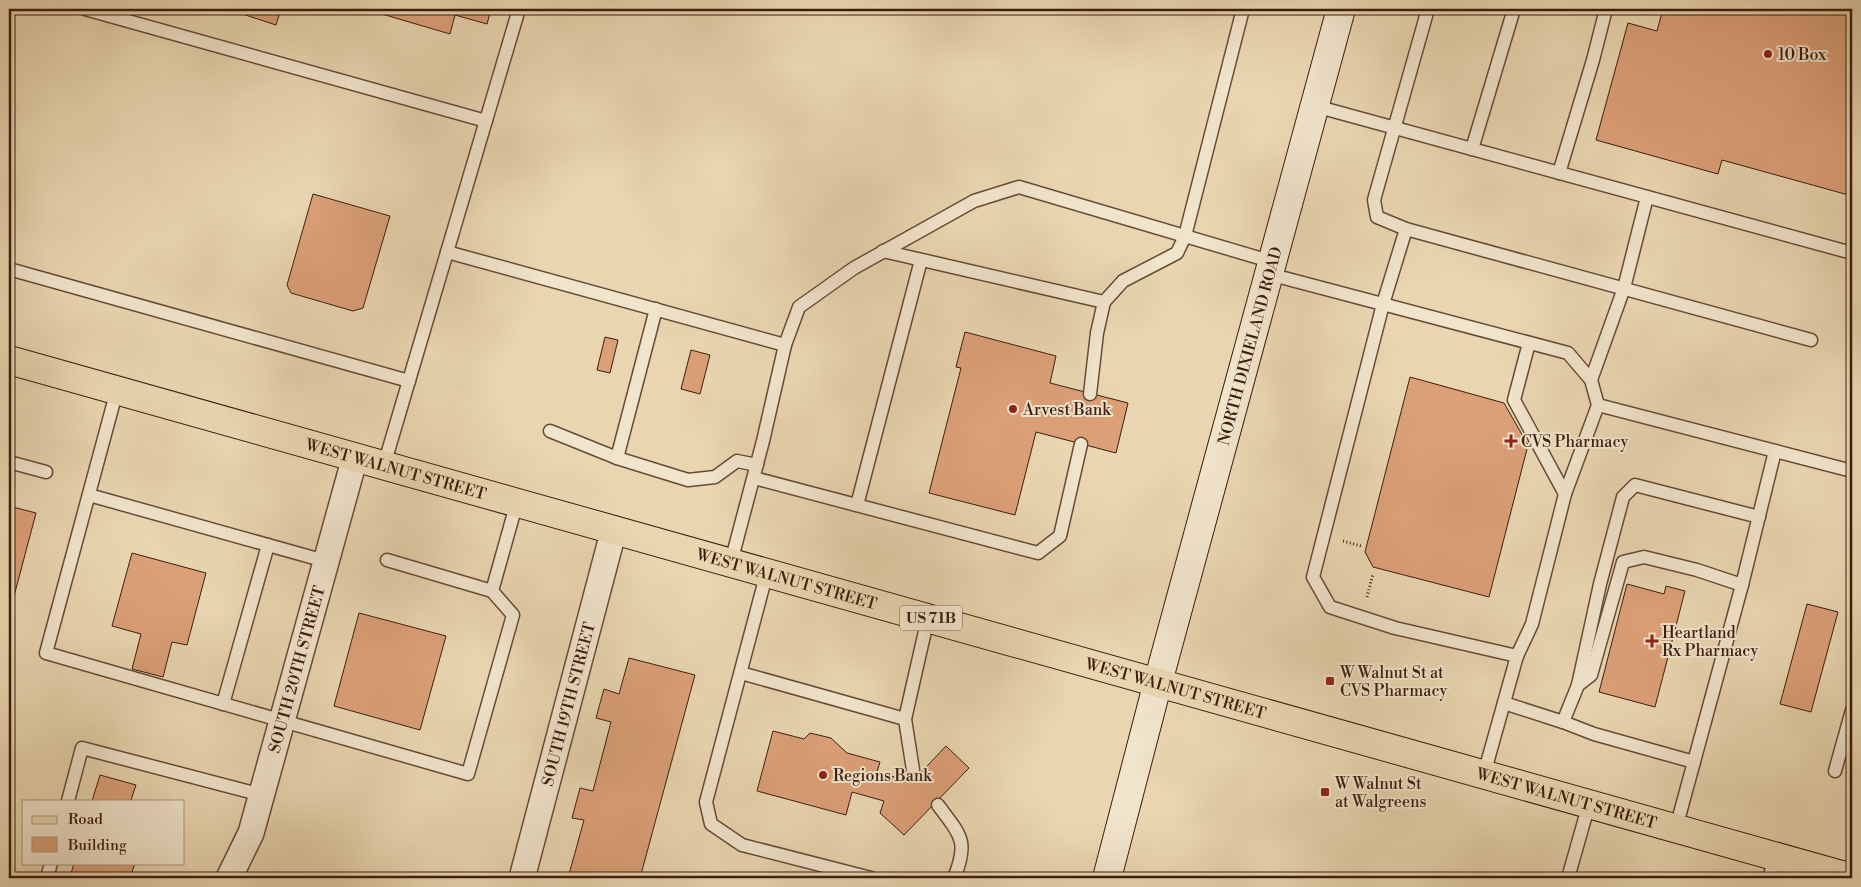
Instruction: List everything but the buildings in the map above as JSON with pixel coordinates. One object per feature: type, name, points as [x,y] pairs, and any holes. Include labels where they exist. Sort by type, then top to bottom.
[{"type":"main road","name":"NORTH DIXIELAND ROAD","points":[[1107,878],[1158,682],[1341,9]]},
{"type":"main road","name":"WEST WALNUT STREET","points":[[9,360],[1676,828],[1772,867],[1852,878]]},
{"type":"street","name":"SOUTH 20TH STREET","points":[[232,878],[251,833],[355,457]]},
{"type":"street","name":"SOUTH 19TH STREET","points":[[522,878],[614,529]]},
{"type":"lane","points":[[85,9],[486,121]]},
{"type":"lane","points":[[384,465],[518,9]]},
{"type":"lane","points":[[1090,394],[1097,333],[1104,302],[1123,281],[1177,253],[1185,236],[1243,9]]},
{"type":"lane","points":[[1428,9],[1374,200],[1377,217],[1406,229],[1811,340]]},
{"type":"lane","points":[[1472,149],[1514,9]]},
{"type":"lane","points":[[1559,173],[1593,60],[1606,9]]},
{"type":"lane","points":[[1315,106],[1852,253]]},
{"type":"lane","points":[[731,562],[755,472],[785,345],[799,308],[854,268],[974,200],[1019,187],[1185,236],[1271,268],[1383,304],[1568,353],[1591,380],[1598,405],[1566,494],[1532,624],[1517,656],[1484,774]]},
{"type":"lane","points":[[1591,380],[1624,288],[1646,197]]},
{"type":"lane","points":[[1406,229],[1383,304],[1313,577],[1330,607],[1395,628],[1517,656]]},
{"type":"lane","points":[[883,251],[1104,302]]},
{"type":"lane","points":[[447,252],[785,345]]},
{"type":"lane","points":[[858,505],[922,260]]},
{"type":"lane","points":[[9,269],[409,381]]},
{"type":"lane","points":[[617,458],[656,309]]},
{"type":"lane","points":[[1529,343],[1514,400],[1566,494]]},
{"type":"lane","points":[[117,390],[46,653],[468,774],[513,615],[492,591],[387,560]]},
{"type":"lane","points":[[1598,405],[1852,471]]},
{"type":"lane","points":[[550,432],[617,458],[688,480],[715,477],[736,461],[755,472],[858,505],[1038,553],[1060,536],[1081,444]]},
{"type":"lane","points":[[1676,828],[1742,585],[1775,451]]},
{"type":"lane","points":[[9,462],[46,472]]},
{"type":"lane","points":[[1563,722],[1578,685],[1600,584],[1623,497],[1635,485],[1759,518]]},
{"type":"lane","points":[[89,495],[325,561]]},
{"type":"lane","points":[[492,591],[517,502]]},
{"type":"lane","points":[[223,704],[268,545]]},
{"type":"lane","points":[[1578,685],[1591,675],[1623,562],[1644,557],[1697,570],[1742,585]]},
{"type":"lane","points":[[767,572],[706,802],[711,824],[742,845],[871,878]]},
{"type":"lane","points":[[913,770],[905,719],[928,618]]},
{"type":"lane","points":[[741,673],[905,719]]},
{"type":"lane","points":[[1504,703],[1594,734],[1694,762]]},
{"type":"lane","points":[[1835,771],[1852,709]]},
{"type":"lane","points":[[68,800],[82,748],[262,794]]},
{"type":"lane","points":[[1568,878],[1589,804]]},
{"type":"lane","points":[[938,805],[956,829],[963,846],[954,878]]},
{"type":"lane","points":[[47,878],[51,864]]},
{"type":"path","points":[[1337,540],[1361,546]]},
{"type":"path","points":[[1366,600],[1373,574]]},
{"type":"place","name":"10 Box","points":[[1768,54]]},
{"type":"place","name":"Arvest Bank","points":[[1013,409]]},
{"type":"place","name":"CVS Pharmacy","points":[[1511,441]]},
{"type":"place","name":"Heartland Rx Pharmacy","points":[[1652,641]]},
{"type":"place","name":"W Walnut St at CVS Pharmacy","points":[[1330,681]]},
{"type":"place","name":"Regions Bank","points":[[823,775]]},
{"type":"place","name":"W Walnut St at Walgreens","points":[[1325,792]]}]
